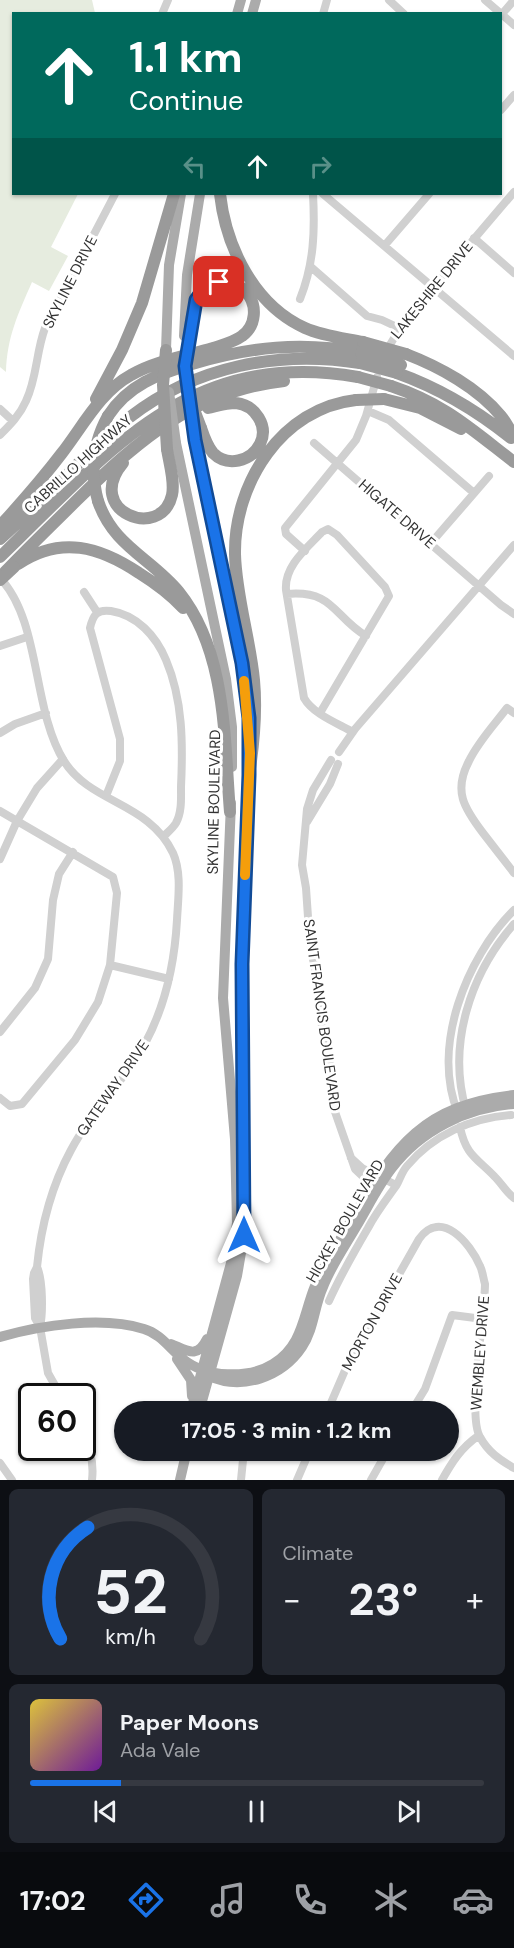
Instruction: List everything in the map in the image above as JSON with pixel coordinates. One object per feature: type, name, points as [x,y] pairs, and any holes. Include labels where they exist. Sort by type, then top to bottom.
[{"type":"highway","points":[[71,441],[111,371],[134,324],[150,281],[174,195]]},
{"type":"highway","points":[[220,195],[225,223],[234,250],[248,276],[265,299],[284,315],[305,328],[328,335],[361,353]]},
{"type":"highway","points":[[0,526],[32,491],[102,398],[127,377],[149,367],[232,341],[245,334],[251,326],[254,315],[252,304],[246,292],[240,287],[228,282],[214,283],[199,294],[186,344],[185,366]]},
{"type":"highway","points":[[230,812],[222,720],[212,662],[204,633],[186,602],[167,579],[117,536],[108,524],[98,501],[93,462],[99,436],[108,416],[127,394],[151,378],[222,355],[257,348],[326,347],[439,370],[476,394],[502,417],[514,438]]},
{"type":"highway","points":[[155,431],[121,465],[113,479],[112,497],[117,506],[134,518],[146,518],[157,514],[167,505],[172,490],[172,446],[163,385],[166,350]]},
{"type":"highway","name":"CABRILLO HIGHWAY","points":[[0,539],[111,432],[139,410],[180,386],[224,370],[269,360],[361,353],[401,364],[428,385],[464,404],[514,438]]},
{"type":"highway","name":"CABRILLO HIGHWAY","points":[[2,555],[119,444],[146,422],[174,405],[207,390],[252,377],[298,372],[345,375],[391,386],[430,401],[450,413],[479,433],[511,460]]},
{"type":"highway","points":[[0,578],[120,458],[168,423],[202,405],[242,389],[279,381],[345,375]]},
{"type":"highway","points":[[168,423],[212,407],[238,404],[257,415],[262,427],[262,439],[258,447],[250,456],[239,461],[229,461],[211,451],[197,430],[188,394]]},
{"type":"highway","points":[[249,775],[256,722],[255,701],[252,663],[236,561],[237,530],[248,488],[272,448],[287,432],[318,411],[335,404],[356,400],[384,399],[407,403],[434,414],[511,460]]},
{"type":"highway","points":[[13,566],[32,556],[60,548],[87,549],[110,555],[153,582],[178,603],[195,625],[212,662]]},
{"type":"main road","points":[[166,350],[169,266],[181,195]]},
{"type":"main road","points":[[186,344],[187,275],[200,195]]},
{"type":"main road","points":[[185,366],[188,394]]},
{"type":"main road","name":"SKYLINE BOULEVARD","points":[[197,430],[243,672],[249,718],[242,964],[244,1235],[240,1264],[221,1337],[200,1401]]},
{"type":"main road","name":"SKYLINE BOULEVARD","points":[[172,446],[227,685],[232,742],[223,998],[235,1139],[237,1216],[233,1251],[215,1322],[208,1373]]},
{"type":"main road","name":"HICKEY BOULEVARD","points":[[0,1337],[40,1327],[116,1324],[147,1330],[165,1341],[187,1363],[221,1381],[255,1380],[272,1374],[298,1352],[310,1332],[318,1298],[327,1277],[378,1180],[416,1143],[462,1114],[514,1095]]},
{"type":"main road","name":"HICKEY BOULEVARD","points":[[462,1114],[487,1107],[513,1110]]},
{"type":"main road","points":[[165,1341],[196,1352],[203,1346],[215,1322]]},
{"type":"main road","points":[[221,1337],[221,1363],[239,1379]]},
{"type":"main road","points":[[165,1341],[190,1377],[195,1401]]},
{"type":"main road","points":[[204,1401],[215,1388],[239,1379]]},
{"type":"main road","points":[[180,1480],[184,1461]]},
{"type":"street","points":[[389,0],[402,12]]},
{"type":"street","points":[[485,0],[500,12]]},
{"type":"street","points":[[514,0],[502,14],[514,25]]},
{"type":"street","points":[[504,100],[514,95]]},
{"type":"street","name":"LAKESHIRE DRIVE","points":[[305,551],[286,534],[285,528],[358,436],[368,411],[381,364],[399,328],[514,192]]},
{"type":"street","name":"SKYLINE DRIVE","points":[[0,435],[23,408],[30,393],[45,328],[114,195]]},
{"type":"street","points":[[300,299],[310,267],[315,232],[313,195]]},
{"type":"street","points":[[324,195],[385,244],[514,356]]},
{"type":"street","points":[[385,244],[425,195]]},
{"type":"street","points":[[474,238],[514,273]]},
{"type":"street","points":[[310,267],[367,316],[399,328]]},
{"type":"street","points":[[0,409],[13,421]]},
{"type":"street","points":[[368,411],[389,420],[474,494]]},
{"type":"street","name":"HIGATE DRIVE","points":[[314,443],[514,614]]},
{"type":"street","points":[[431,543],[489,476]]},
{"type":"street","points":[[320,713],[388,599],[388,590],[330,530],[322,532],[288,572],[287,594],[303,694],[308,704],[320,713],[352,732]]},
{"type":"street","points":[[339,752],[352,732],[514,545]]},
{"type":"street","name":"GATEWAY DRIVE","points":[[0,578],[17,603],[53,741],[70,771],[150,822],[164,836],[174,855],[179,883],[175,953],[162,1007],[148,1038],[129,1069],[89,1120],[61,1168],[46,1213],[37,1267],[40,1275],[42,1317],[40,1327],[48,1373],[54,1383]]},
{"type":"street","points":[[84,592],[97,612]]},
{"type":"street","points":[[287,594],[308,594],[325,600],[366,636]]},
{"type":"street","points":[[106,796],[120,761],[120,739],[90,628],[92,618],[97,612],[104,610],[123,613],[139,622],[153,637],[166,660],[178,702],[183,738],[180,810],[176,823],[164,836]]},
{"type":"street","points":[[0,646],[27,636]]},
{"type":"street","points":[[514,713],[507,708],[478,746],[465,769],[461,787],[462,799],[467,812],[514,873]]},
{"type":"street","points":[[0,733],[15,724],[46,713]]},
{"type":"street","points":[[0,859],[17,820],[37,788],[63,759]]},
{"type":"street","name":"SAINT FRANCIS BOULEVARD","points":[[334,762],[334,777],[310,817],[303,834],[302,865],[310,946],[319,986],[320,1018],[327,1044],[334,1109],[351,1158],[378,1180],[396,1185]]},
{"type":"street","points":[[0,811],[113,877],[117,893],[110,964],[98,1002],[75,1040],[22,1104],[10,1106],[0,1098]]},
{"type":"street","points":[[0,1032],[35,988],[48,959],[53,900],[59,874],[73,852]]},
{"type":"street","points":[[462,1114],[451,1089],[450,1058],[453,1026],[459,1002],[468,976],[479,955],[514,910]]},
{"type":"street","points":[[514,924],[488,960],[475,986],[466,1011],[459,1058],[466,1145],[473,1158],[514,1198]]},
{"type":"street","points":[[110,964],[169,979]]},
{"type":"street","name":"HICKEY BOULEVARD","points":[[329,1301],[369,1226],[403,1171],[419,1154],[439,1139],[462,1114]]},
{"type":"street","name":"WEMBLEY DRIVE","points":[[421,1235],[435,1227],[454,1231],[470,1248],[481,1267],[485,1284],[475,1412],[478,1436]]},
{"type":"street","name":"MORTON DRIVE","points":[[332,1401],[346,1368],[421,1235]]},
{"type":"street","points":[[418,1401],[425,1389],[452,1315],[483,1319]]},
{"type":"street","points":[[442,1480],[455,1457],[465,1445],[478,1436],[497,1458],[514,1467]]},
{"type":"street","points":[[92,1480],[93,1461]]},
{"type":"street","points":[[241,1480],[243,1461]]},
{"type":"street","points":[[297,1480],[305,1461]]},
{"type":"street","points":[[371,1480],[382,1461]]},
{"type":"street","points":[[0,1463],[12,1480]]},
{"type":"shaded area","points":[[0,0],[92,0],[95,12],[12,12],[12,195],[77,195],[51,247],[68,256],[49,291],[32,282],[11,337],[6,372],[0,367]]},
{"type":"slow traffic","points":[[244,681],[249,718],[250,753],[245,875]]},
{"type":"route","points":[[219,282],[204,289],[196,300],[185,366],[195,440],[242,663],[249,718],[242,964],[244,1235]]}]
